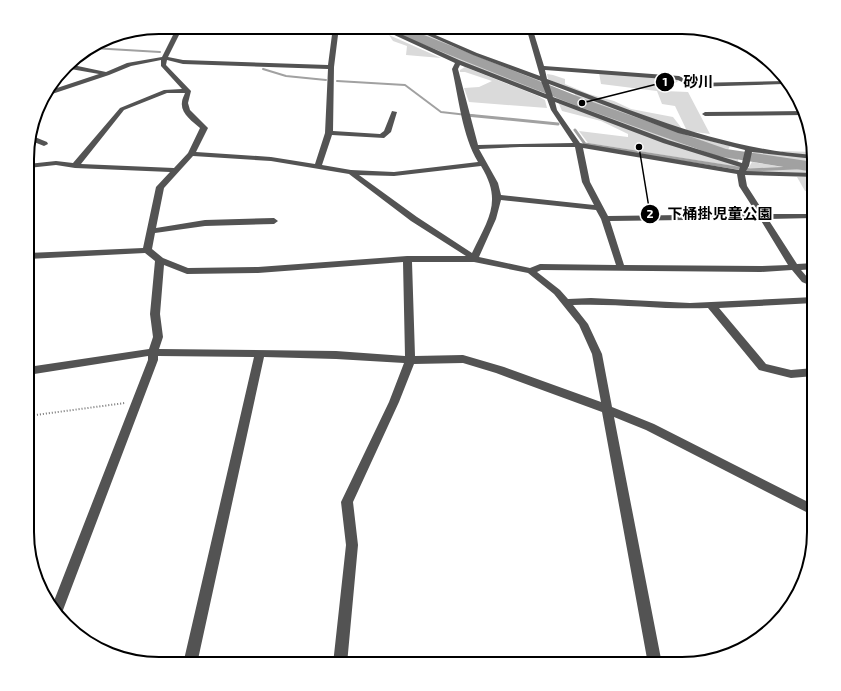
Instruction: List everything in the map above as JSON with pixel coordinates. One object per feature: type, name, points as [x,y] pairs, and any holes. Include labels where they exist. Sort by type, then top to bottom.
[{"type":"street","points":[[147,250],[160,187],[191,154],[204,128],[186,111],[185,104],[189,94],[188,91],[163,65],[164,58],[176,34]]},
{"type":"street","points":[[318,166],[330,133],[331,67],[335,34]]},
{"type":"street","points":[[395,34],[458,63],[743,169],[750,174],[807,175]]},
{"type":"street","points":[[428,34],[475,54],[708,140],[774,154],[807,156]]},
{"type":"street","points":[[532,34],[540,68],[554,110],[578,146],[582,157],[586,182],[605,219],[621,268]]},
{"type":"street","points":[[53,92],[107,74],[129,64],[164,58],[184,62],[331,67]]},
{"type":"street","points":[[458,63],[455,69],[475,147],[482,164],[492,177],[497,197],[493,214],[474,259]]},
{"type":"street","points":[[73,67],[107,74]]},
{"type":"street","points":[[540,68],[679,78],[692,85],[780,82]]},
{"type":"street","points":[[75,166],[122,109],[166,91],[188,91]]},
{"type":"street","points":[[330,133],[381,136],[387,132],[394,112]]},
{"type":"street","points":[[705,114],[798,113]]},
{"type":"street","points":[[35,140],[44,144]]},
{"type":"street","points":[[475,147],[520,145],[578,146],[743,169]]},
{"type":"street","points":[[749,148],[743,169],[743,186],[794,267],[807,281]]},
{"type":"street","points":[[191,154],[271,159],[351,172],[394,174],[482,164]]},
{"type":"street","points":[[34,165],[56,163],[75,166],[175,170]]},
{"type":"street","points":[[351,172],[388,201],[444,240],[466,251],[474,259]]},
{"type":"street","points":[[497,197],[599,208]]},
{"type":"street","points":[[605,219],[807,216]]},
{"type":"street","points":[[150,231],[205,223],[274,221]]},
{"type":"street","points":[[34,255],[147,250],[160,260],[188,271],[258,270],[406,259],[474,259],[531,271],[557,292],[566,302],[583,324],[597,354],[654,657]]},
{"type":"street","points":[[341,657],[352,546],[347,502],[394,402],[410,360],[406,259]]},
{"type":"street","points":[[57,604],[152,360],[158,337],[155,314],[160,260]]},
{"type":"street","points":[[531,271],[540,267],[761,269],[807,266]]},
{"type":"street","points":[[566,302],[591,300],[690,306],[807,300]]},
{"type":"street","points":[[711,304],[763,367],[791,374],[807,373]]},
{"type":"street","points":[[34,370],[153,352],[336,355],[410,360],[463,359],[500,370],[607,409],[650,427],[807,507]]},
{"type":"street","points":[[192,657],[260,354]]},
{"type":"path","points":[[34,415],[136,402]]},
{"type":"shaded area","points":[[397,34],[404,34],[437,50],[535,88],[542,93],[422,46]]},
{"type":"shaded area","points":[[413,34],[425,34],[486,60],[539,79],[539,82]]},
{"type":"shaded area","points":[[389,35],[441,58],[406,55],[407,46],[393,41]]},
{"type":"shaded area","points":[[465,67],[538,96],[545,100],[547,108],[469,102],[464,88],[479,87],[492,81],[465,72],[460,72],[460,70]]},
{"type":"shaded area","points":[[599,73],[681,79],[664,91],[688,92],[710,134],[687,131],[675,106],[662,104],[657,91],[601,84]]},
{"type":"shaded area","points":[[547,74],[565,79],[565,84],[589,94],[614,101],[631,109],[673,117],[687,135],[730,146],[728,150],[710,145],[574,98],[575,94],[569,89],[548,79]]},
{"type":"shaded area","points":[[556,97],[575,102],[697,149],[738,159],[739,167],[588,143],[579,131],[628,137],[628,134],[601,121],[562,111]]},
{"type":"shaded area","points":[[753,151],[768,154],[780,153],[782,151],[807,152],[807,164],[752,156]]},
{"type":"shaded area","points":[[752,162],[807,170],[807,174],[746,172]]},
{"type":"shaded area","points":[[797,177],[807,177],[807,191],[805,191]]},
{"type":"waterway","points":[[410,34],[582,103],[723,153],[807,166]]},
{"type":"waterway","points":[[100,48],[160,52]]},
{"type":"waterway","points":[[263,69],[286,76],[326,80]]},
{"type":"waterway","points":[[337,81],[405,85],[441,112],[475,116]]},
{"type":"waterway","points":[[466,115],[475,116]]},
{"type":"waterway","points":[[475,116],[558,124]]},
{"type":"waterway","points":[[575,130],[585,144],[750,170],[807,167]]},
{"type":"place","name":"砂川","points":[[582,103]]},
{"type":"place","name":"下桶掛児童公園","points":[[639,147]]}]
